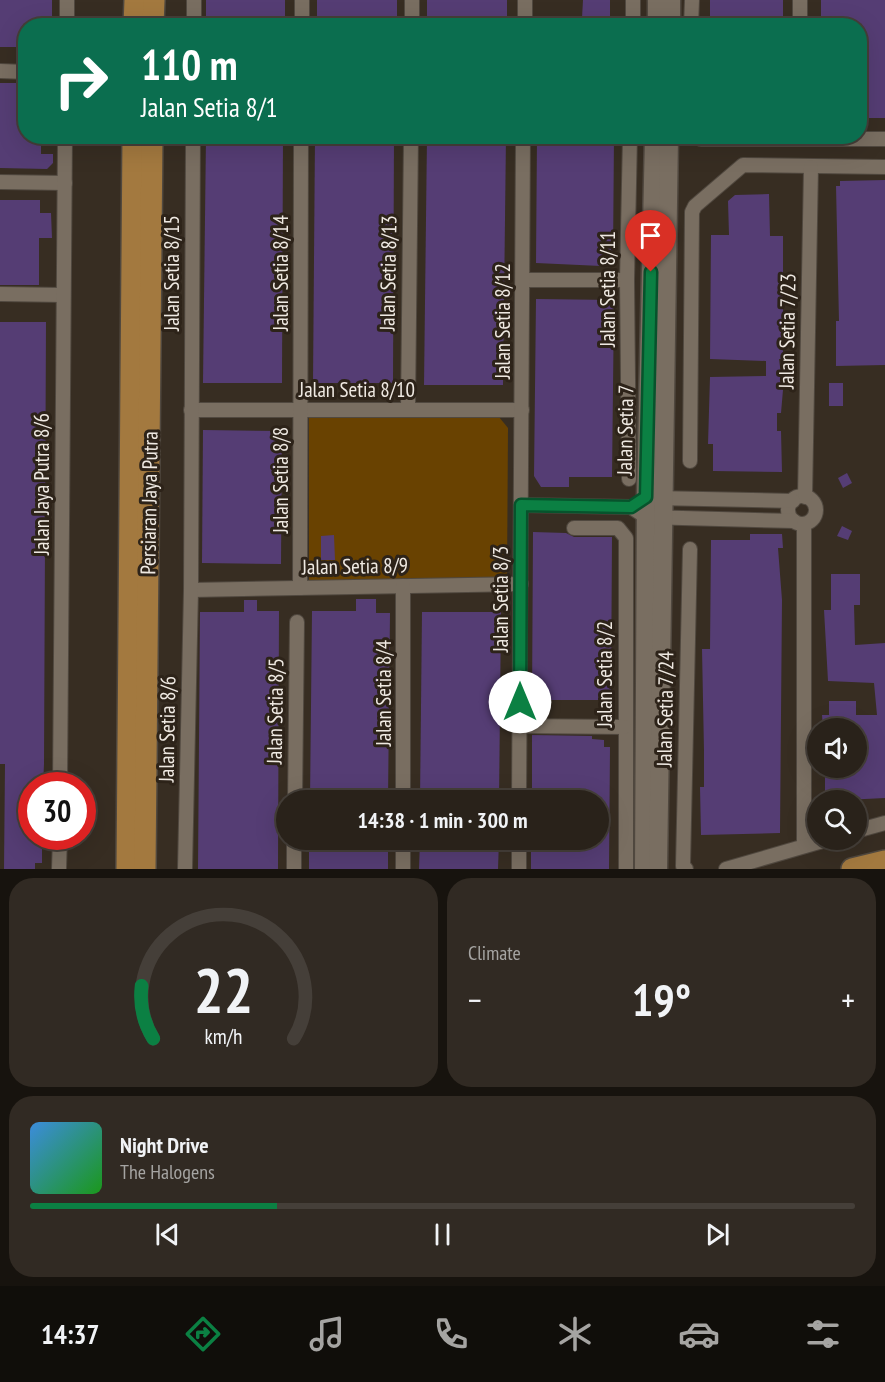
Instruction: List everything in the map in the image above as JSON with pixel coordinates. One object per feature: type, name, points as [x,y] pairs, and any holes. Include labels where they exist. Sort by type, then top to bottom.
[{"type":"main road","points":[[134,18],[135,0]]},
{"type":"main road","points":[[153,18],[154,0]]},
{"type":"main road","name":"Persiaran Jaya Putra","points":[[127,869],[133,144]]},
{"type":"main road","name":"Persiaran Jaya Putra","points":[[145,869],[152,144]]},
{"type":"main road","points":[[852,869],[885,861]]},
{"type":"street","points":[[67,0],[67,18]]},
{"type":"street","points":[[194,0],[194,18]]},
{"type":"street","points":[[302,0],[302,18]]},
{"type":"street","points":[[412,0],[412,18]]},
{"type":"street","points":[[525,0],[525,18]]},
{"type":"street","points":[[633,0],[633,18]]},
{"type":"street","points":[[657,0],[657,18]]},
{"type":"street","points":[[671,0],[671,18]]},
{"type":"street","points":[[691,18],[692,0]]},
{"type":"street","points":[[800,0],[800,18]]},
{"type":"street","points":[[0,71],[18,72]]},
{"type":"street","points":[[867,139],[885,139]]},
{"type":"street","name":"Jalan Jaya Putra 8/6","points":[[60,772],[65,144]]},
{"type":"street","name":"Jalan Setia 8/15","points":[[191,590],[193,144]]},
{"type":"street","name":"Jalan Setia 8/14","points":[[300,144],[301,410]]},
{"type":"street","name":"Jalan Setia 8/13","points":[[408,410],[411,144]]},
{"type":"street","name":"Jalan Setia 8/12","points":[[521,505],[523,144]]},
{"type":"street","name":"Jalan Setia 8/11","points":[[629,479],[627,280],[630,144]]},
{"type":"street","name":"Jalan Setia 7","points":[[644,869],[654,144]]},
{"type":"street","name":"Jalan Setia 7","points":[[658,869],[650,507],[669,144]]},
{"type":"street","points":[[690,461],[692,212],[743,165],[885,167]]},
{"type":"street","name":"Jalan Setia 7/23","points":[[799,499],[811,167]]},
{"type":"street","points":[[0,183],[65,183]]},
{"type":"street","points":[[523,280],[627,280]]},
{"type":"street","points":[[0,294],[63,295]]},
{"type":"street","name":"Jalan Setia 8/10","points":[[191,410],[522,410]]},
{"type":"street","name":"Jalan Setia 8/8","points":[[300,588],[301,410]]},
{"type":"street","points":[[521,505],[650,507],[698,498],[799,499],[812,501],[816,508],[812,520],[799,523],[699,518],[650,507]]},
{"type":"street","points":[[698,498],[699,518]]},
{"type":"street","points":[[799,499],[789,513],[799,523],[804,846]]},
{"type":"street","name":"Jalan Setia 8/3","points":[[519,790],[521,505]]},
{"type":"street","name":"Jalan Setia 8/2","points":[[574,528],[618,528],[626,538],[624,727],[626,869]]},
{"type":"street","name":"Jalan Setia 7/24","points":[[686,869],[683,866],[683,854],[690,549]]},
{"type":"street","name":"Jalan Setia 8/9","points":[[191,590],[521,584]]},
{"type":"street","name":"Jalan Setia 8/4","points":[[403,790],[404,586]]},
{"type":"street","name":"Jalan Setia 8/6","points":[[185,869],[191,590]]},
{"type":"street","name":"Jalan Setia 8/5","points":[[295,790],[297,622]]},
{"type":"street","points":[[520,726],[624,727]]},
{"type":"street","points":[[867,828],[885,823]]},
{"type":"street","points":[[726,869],[807,845]]},
{"type":"street","points":[[59,869],[60,850]]},
{"type":"street","points":[[294,850],[294,869]]},
{"type":"street","points":[[403,850],[403,869]]},
{"type":"street","points":[[519,850],[519,869]]},
{"type":"shaded area","points":[[499,417],[508,428],[507,580],[309,583],[309,418]]},
{"type":"building","points":[[0,0],[52,0],[52,18],[18,18],[18,47],[0,47]]},
{"type":"building","points":[[206,0],[285,0],[285,18],[206,18]]},
{"type":"building","points":[[317,0],[397,0],[397,18],[317,18]]},
{"type":"building","points":[[427,0],[507,0],[507,18],[427,18]]},
{"type":"building","points":[[583,0],[610,0],[610,18],[582,18]]},
{"type":"building","points":[[710,0],[783,0],[783,18],[710,18]]},
{"type":"building","points":[[821,0],[885,0],[885,118],[867,118],[867,18],[821,18]]},
{"type":"building","points":[[0,83],[18,83],[18,144],[41,144],[41,154],[53,154],[53,163],[47,169],[0,168]]},
{"type":"building","points":[[206,144],[283,144],[282,383],[203,383]]},
{"type":"building","points":[[315,144],[394,144],[393,383],[313,383]]},
{"type":"building","points":[[427,144],[506,144],[503,385],[424,385]]},
{"type":"building","points":[[537,144],[614,144],[613,257],[601,257],[601,266],[536,263]]},
{"type":"building","points":[[885,180],[885,365],[836,366],[836,321],[839,321],[836,186],[840,186],[840,181]]},
{"type":"building","points":[[769,194],[770,236],[783,236],[783,359],[779,359],[783,390],[781,413],[777,413],[777,431],[781,431],[782,472],[713,471],[713,444],[708,444],[710,377],[766,376],[766,361],[710,359],[711,235],[729,235],[728,201],[735,195]]},
{"type":"building","points":[[0,200],[40,200],[40,213],[51,213],[52,238],[39,238],[39,285],[0,285]]},
{"type":"building","points":[[536,299],[614,300],[612,477],[569,477],[569,487],[541,487],[534,476]]},
{"type":"building","points":[[0,322],[46,322],[44,772],[18,772],[18,850],[42,850],[42,863],[35,863],[35,869],[4,869],[5,764],[0,764]]},
{"type":"building","points":[[829,383],[843,383],[843,406],[829,406]]},
{"type":"building","points":[[203,430],[282,431],[281,564],[202,563]]},
{"type":"building","points":[[847,473],[852,483],[843,488],[838,478]]},
{"type":"building","points":[[842,526],[852,531],[848,540],[837,536]]},
{"type":"building","points":[[533,532],[566,533],[574,537],[612,537],[611,700],[532,700]]},
{"type":"building","points":[[750,534],[782,534],[783,548],[778,548],[782,600],[780,833],[701,835],[700,787],[704,787],[702,649],[710,649],[711,540],[750,540]]},
{"type":"building","points":[[334,535],[335,560],[321,560],[321,536]]},
{"type":"building","points":[[831,574],[860,574],[860,605],[854,605],[855,645],[885,643],[885,798],[867,799],[867,790],[825,790],[825,778],[867,778],[867,718],[822,718],[822,715],[829,715],[829,701],[856,701],[856,715],[877,715],[874,683],[828,681],[824,610],[831,610]]},
{"type":"building","points":[[356,599],[376,599],[376,613],[390,613],[388,790],[310,790],[312,611],[356,611]]},
{"type":"building","points":[[244,600],[257,600],[257,611],[279,611],[278,790],[276,790],[278,869],[198,869],[200,612],[244,612]]},
{"type":"building","points":[[422,612],[501,612],[499,790],[420,790]]},
{"type":"building","points":[[532,735],[592,736],[592,739],[604,740],[604,747],[610,747],[609,869],[531,869],[531,850],[609,850],[609,790],[532,790]]},
{"type":"building","points":[[309,850],[388,850],[388,869],[309,869]]},
{"type":"building","points":[[420,850],[499,850],[498,869],[419,869]]},
{"type":"route","points":[[520,702],[521,505],[631,507],[646,497],[651,272]]}]
